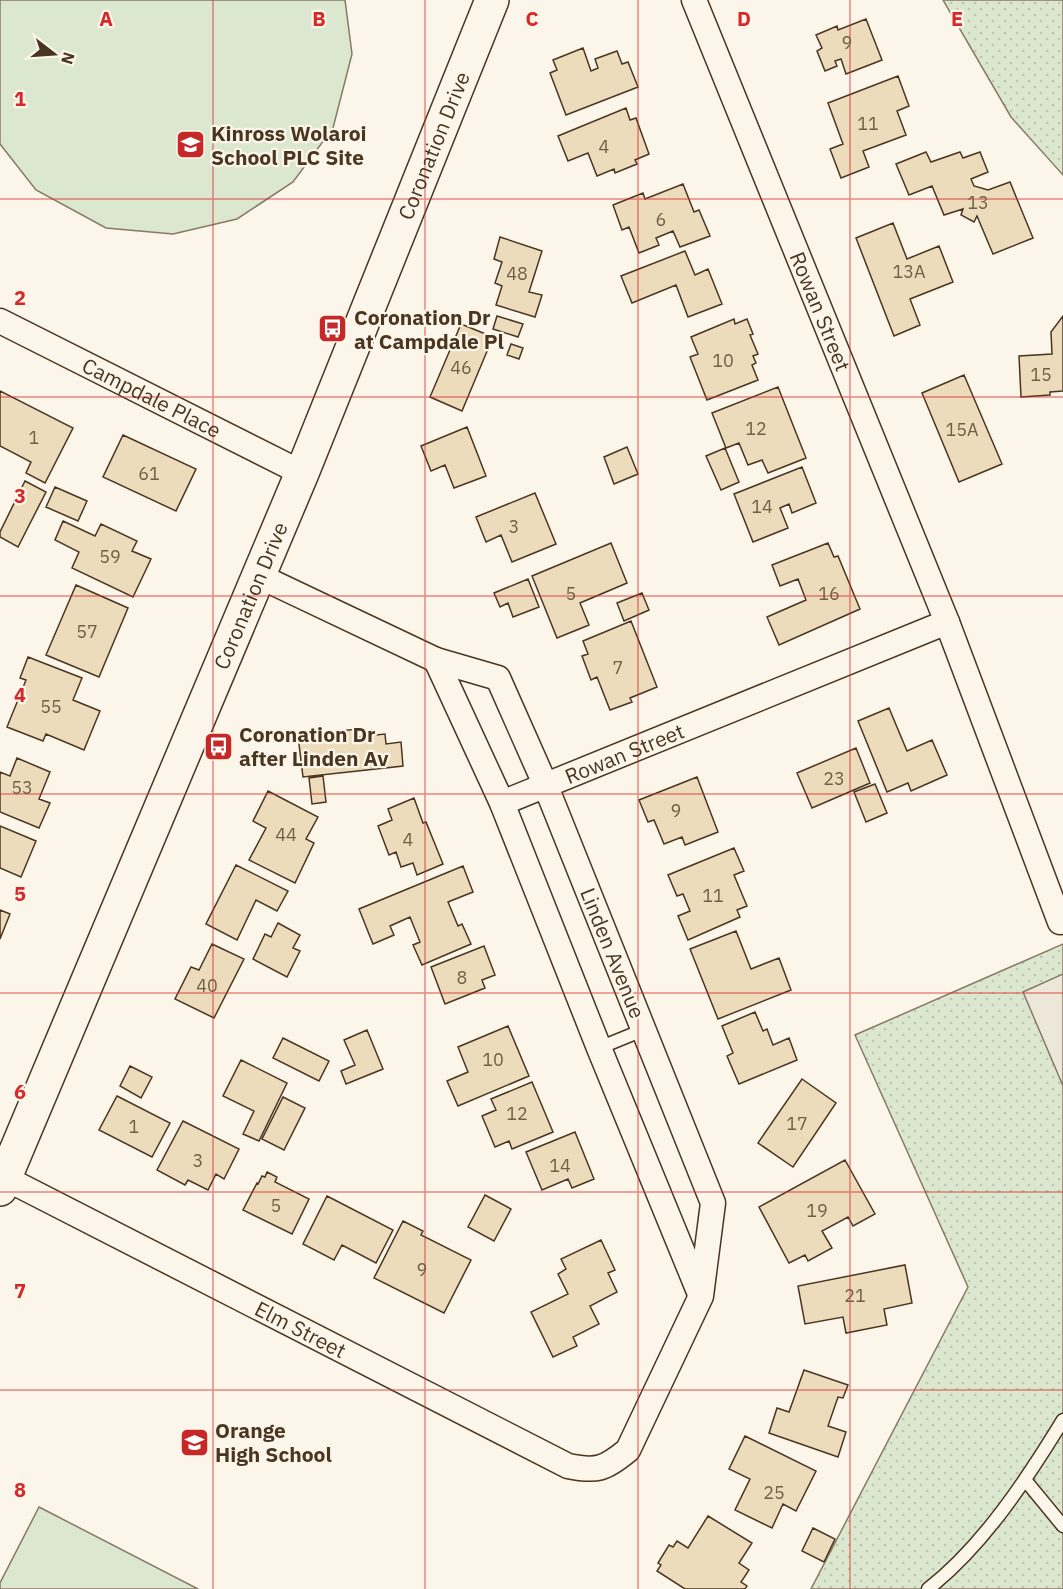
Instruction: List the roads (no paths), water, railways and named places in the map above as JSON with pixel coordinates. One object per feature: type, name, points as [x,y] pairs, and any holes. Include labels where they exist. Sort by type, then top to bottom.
[{"type":"main road","name":"Coronation Drive","points":[[2,1185],[302,473],[492,0]]},
{"type":"street","name":"Rowan Street","points":[[694,0],[946,622],[1062,925]]},
{"type":"street","name":"Campdale Place","points":[[0,321],[302,473]]},
{"type":"street","name":"Linden Avenue","points":[[259,576],[436,660],[498,678],[545,784],[713,1203],[701,1296],[628,1450],[614,1462],[600,1469]]},
{"type":"street","name":"Rowan Street","points":[[502,802],[946,622]]},
{"type":"street","points":[[436,660],[502,802],[599,1048],[701,1296]]},
{"type":"street","name":"Elm Street","points":[[2,1185],[568,1466],[600,1469]]},
{"type":"lane","points":[[599,1048],[643,1030]]},
{"type":"lane","points":[[928,1589],[950,1572],[1026,1481],[1063,1420]]},
{"type":"lane","points":[[1026,1481],[1063,1526]]},
{"type":"lane","points":[[945,1589],[950,1572]]},
{"type":"place","name":"Kinross Wolaroi School PLC Site","points":[[190,145]]},
{"type":"place","name":"Coronation Dr at Campdale Pl","points":[[333,329]]},
{"type":"place","name":"Coronation Dr after Linden Av","points":[[218,746]]},
{"type":"place","name":"Orange High School","points":[[194,1442]]}]
